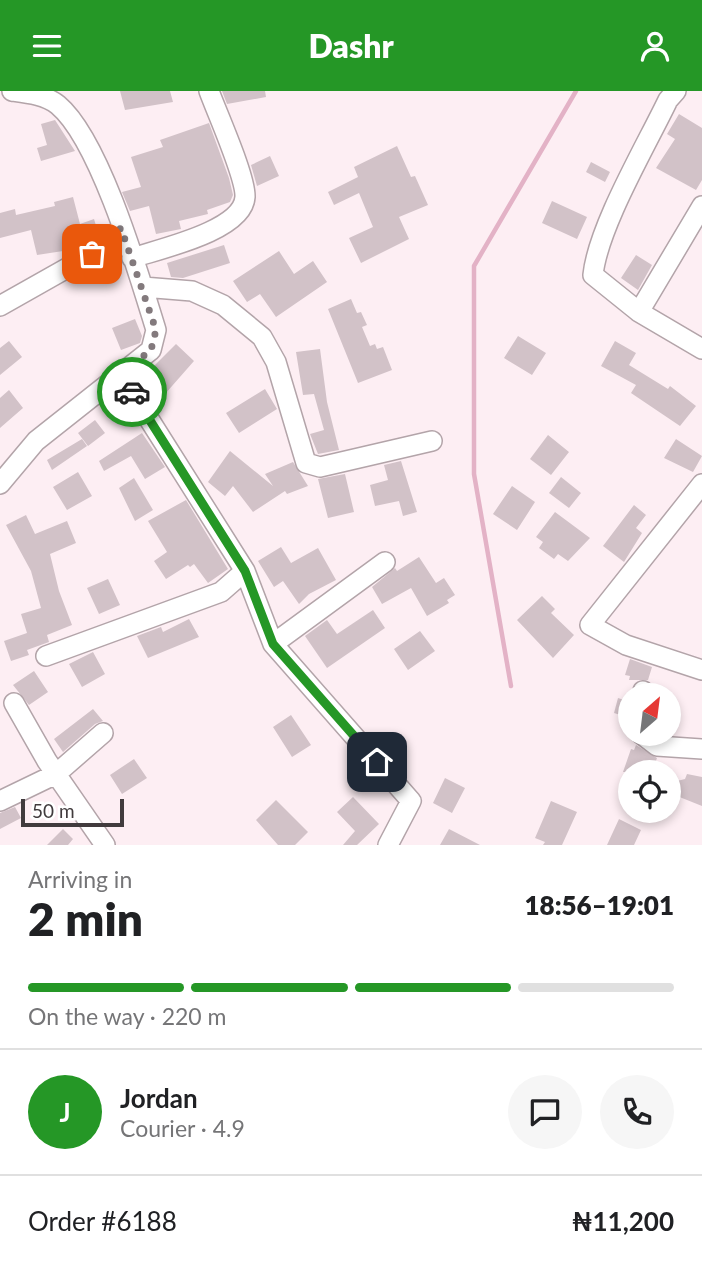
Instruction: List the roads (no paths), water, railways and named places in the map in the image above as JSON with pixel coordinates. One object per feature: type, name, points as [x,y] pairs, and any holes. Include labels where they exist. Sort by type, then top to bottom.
[{"type":"street","points":[[0,484],[36,440],[151,350],[156,342],[156,330],[143,287],[94,154],[74,121],[56,103],[12,91]]},
{"type":"street","points":[[132,258],[225,226],[241,211],[245,197],[232,151],[209,91]]},
{"type":"street","points":[[676,91],[668,100],[595,259],[593,275],[639,312],[702,349]]},
{"type":"street","points":[[639,312],[702,206]]},
{"type":"street","points":[[0,306],[92,254],[121,228]]},
{"type":"street","points":[[143,287],[192,291],[223,306],[262,337],[276,362],[306,463],[320,467],[432,441]]},
{"type":"street","points":[[117,377],[130,389],[245,571],[273,644],[411,801],[387,845]]},
{"type":"street","points":[[702,484],[590,625],[626,645],[702,670]]},
{"type":"street","points":[[273,644],[385,562]]},
{"type":"street","points":[[46,656],[221,592],[245,571]]},
{"type":"street","points":[[14,703],[56,774],[105,845]]},
{"type":"street","points":[[0,801],[56,774],[103,733]]},
{"type":"street","points":[[657,746],[702,749]]},
{"type":"waterway","points":[[511,686],[474,474],[474,266],[576,91]]}]
